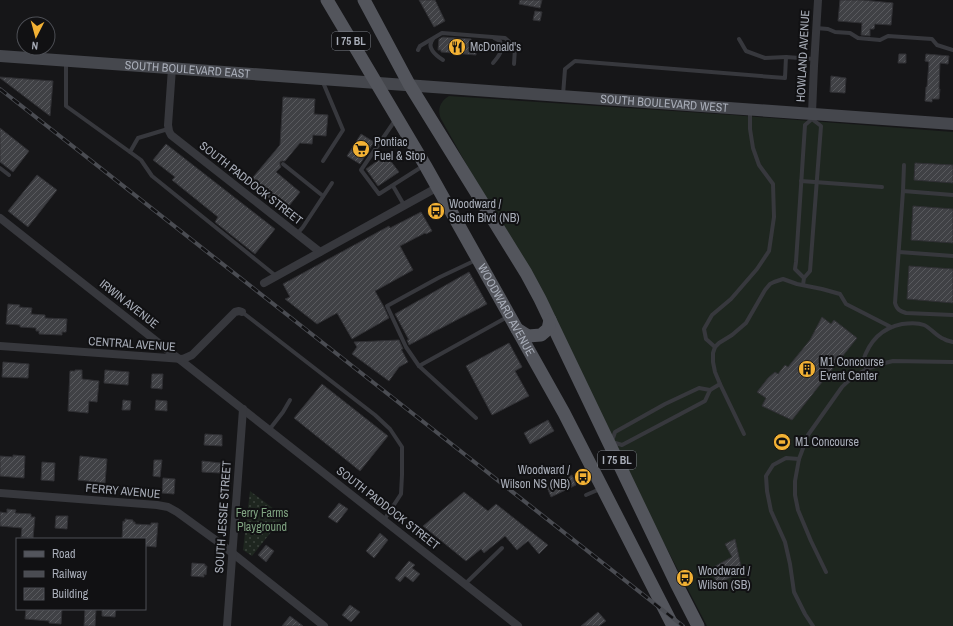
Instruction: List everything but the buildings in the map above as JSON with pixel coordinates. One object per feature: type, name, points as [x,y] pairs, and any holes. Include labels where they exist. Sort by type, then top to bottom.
[{"type":"main road","name":"WOODWARD AVENUE","points":[[327,0],[438,187],[564,413],[673,626]]},
{"type":"main road","name":"I 75 BL","points":[[364,0],[409,84],[526,273],[610,442],[676,584],[698,626]]},
{"type":"main road","points":[[517,329],[528,336],[540,335],[548,329],[550,320]]},
{"type":"street","name":"HOWLAND AVENUE","points":[[812,116],[818,0]]},
{"type":"street","name":"SOUTH BOULEVARD EAST","points":[[0,56],[376,82]]},
{"type":"street","points":[[169,130],[172,68]]},
{"type":"street","name":"SOUTH BOULEVARD WEST","points":[[376,82],[750,109],[812,116],[953,124]]},
{"type":"street","name":"SOUTH PADDOCK STREET","points":[[169,130],[173,137],[320,252]]},
{"type":"street","points":[[264,284],[438,187]]},
{"type":"street","name":"IRWIN AVENUE","points":[[0,218],[242,409]]},
{"type":"street","name":"CENTRAL AVENUE","points":[[0,346],[179,359],[187,358],[192,356],[235,312],[242,312]]},
{"type":"street","name":"SOUTH PADDOCK STREET","points":[[242,409],[518,626]]},
{"type":"street","name":"SOUTH JESSIE STREET","points":[[227,626],[242,409]]},
{"type":"street","name":"FERRY AVENUE","points":[[0,493],[163,506],[177,512],[232,553],[324,626]]},
{"type":"lane","points":[[816,28],[850,33],[858,38],[880,40],[888,36],[932,39],[937,46],[953,50]]},
{"type":"lane","points":[[418,50],[420,46],[442,33],[505,38],[514,46],[516,50],[514,64]]},
{"type":"lane","points":[[490,36],[500,41],[502,46],[501,53],[494,63]]},
{"type":"lane","points":[[434,37],[430,44],[432,49],[443,60]]},
{"type":"lane","points":[[739,39],[746,51],[765,58],[786,57],[814,59]]},
{"type":"lane","points":[[563,95],[565,69],[575,61],[785,78],[786,57]]},
{"type":"lane","points":[[66,60],[66,106],[141,160],[152,176],[276,276]]},
{"type":"lane","points":[[321,78],[343,130],[323,161]]},
{"type":"lane","points":[[715,347],[706,339],[704,329],[712,315],[731,300],[757,269],[768,251],[774,217],[773,184],[759,165],[753,148],[750,129],[750,109]]},
{"type":"lane","points":[[803,285],[804,278],[810,271],[821,126],[812,116],[805,125],[795,269],[804,278]]},
{"type":"lane","points":[[397,117],[361,170],[379,194],[425,165]]},
{"type":"lane","points":[[130,152],[138,138],[169,130]]},
{"type":"lane","points":[[283,164],[323,196]]},
{"type":"lane","points":[[904,165],[895,303],[900,311],[906,313],[953,315]]},
{"type":"lane","points":[[0,168],[10,176]]},
{"type":"lane","points":[[801,181],[882,187]]},
{"type":"lane","points":[[297,234],[332,182]]},
{"type":"lane","points":[[393,186],[404,205]]},
{"type":"lane","points":[[903,191],[953,195]]},
{"type":"lane","points":[[899,252],[953,256]]},
{"type":"lane","points":[[476,418],[419,366],[406,347],[388,306],[440,277],[477,259]]},
{"type":"lane","points":[[744,434],[715,372],[713,353],[715,347],[719,343],[732,335],[746,323],[765,290],[774,282],[783,279],[840,294],[846,304],[891,327]]},
{"type":"lane","points":[[242,312],[375,415],[390,429],[402,446],[401,494],[384,520]]},
{"type":"lane","points":[[419,366],[509,316]]},
{"type":"lane","points":[[866,369],[863,361],[869,348],[882,332],[891,327],[908,323],[922,324],[927,326],[944,340],[953,342]]},
{"type":"lane","points":[[826,572],[810,542],[798,510],[794,489],[799,460],[808,436],[836,394],[848,381],[866,369],[884,362],[893,361],[953,362]]},
{"type":"lane","points":[[710,390],[699,388],[665,404],[615,432],[610,442],[622,446],[705,401],[710,390],[720,384]]},
{"type":"lane","points":[[269,430],[290,400]]},
{"type":"lane","points":[[799,460],[786,458],[773,466],[766,476],[767,491],[771,511],[785,542],[794,592],[813,626]]},
{"type":"lane","points":[[586,496],[602,488]]},
{"type":"lane","points":[[465,584],[502,548]]},
{"type":"green space","name":"M1 Concourse","points":[[449,96],[733,115],[953,132],[953,626],[707,626],[478,185],[441,119],[439,109],[441,103]]},
{"type":"green space","name":"Ferry Farms Playground","points":[[250,491],[283,517],[252,556],[243,550]]},
{"type":"railway","points":[[0,89],[683,626]]},
{"type":"place","name":"McDonald's","points":[[457,47]]},
{"type":"place","name":"Pontiac Fuel & Stop","points":[[361,149]]},
{"type":"place","name":"Woodward / South Blvd (NB)","points":[[436,211]]},
{"type":"place","name":"M1 Concourse Event Center","points":[[807,369]]},
{"type":"place","name":"M1 Concourse","points":[[782,442]]},
{"type":"place","name":"Woodward / Wilson NS (NB)","points":[[583,477]]},
{"type":"place","name":"Woodward / Wilson (SB)","points":[[685,578]]}]
